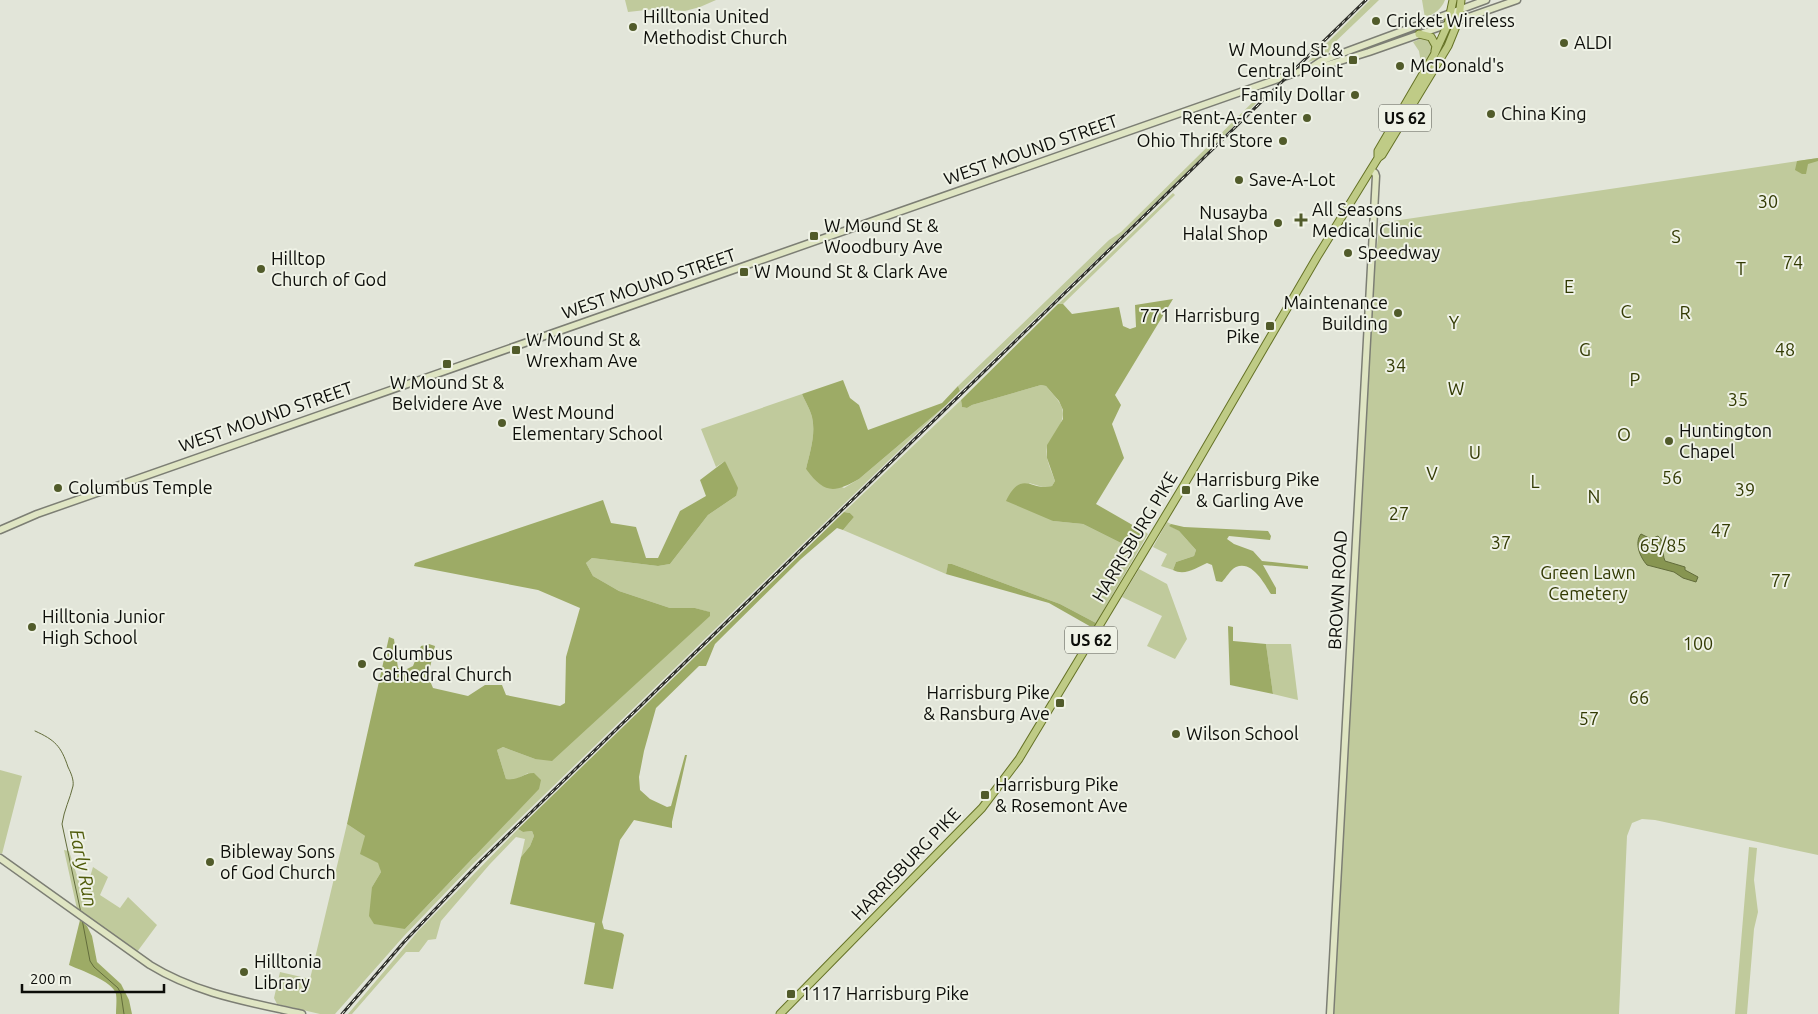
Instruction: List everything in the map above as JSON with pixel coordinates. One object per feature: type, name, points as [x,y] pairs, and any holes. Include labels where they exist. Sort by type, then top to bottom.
[{"type":"main road","name":"US 62","points":[[1450,13],[1453,0]]},
{"type":"main road","name":"US 62","points":[[1460,9],[1461,0]]},
{"type":"main road","name":"HARRISBURG PIKE","points":[[780,1014],[982,808],[1019,759],[1184,485],[1317,257],[1438,64],[1459,20],[1460,9]]},
{"type":"main road","name":"HARRISBURG PIKE","points":[[1378,158],[1378,152],[1434,56],[1448,24],[1450,13]]},
{"type":"main road","points":[[1419,34],[1428,35],[1434,41],[1436,48],[1434,56]]},
{"type":"street","name":"WEST MOUND STREET","points":[[0,530],[20,520],[72,501],[1308,68],[1321,61],[1486,0]]},
{"type":"street","name":"WEST MOUND STREET","points":[[1308,68],[1324,66],[1517,0]]},
{"type":"street","name":"BROWN ROAD","points":[[1330,1014],[1376,176],[1375,172],[1371,170]]},
{"type":"street","points":[[0,858],[150,965],[182,982],[210,993],[302,1014]]},
{"type":"green space","points":[[625,0],[716,0],[685,11],[655,9],[628,12]]},
{"type":"green space","points":[[1370,0],[1379,0],[1332,45],[1327,56],[1308,62]]},
{"type":"green space","points":[[1422,0],[1445,0],[1437,11],[1425,18]]},
{"type":"green space","points":[[1422,38],[1430,40],[1433,48],[1422,69],[1419,51],[1413,42]]},
{"type":"green space","points":[[1265,90],[1269,90],[1205,155],[960,391],[958,386],[1109,240],[1121,232]]},
{"type":"green space","name":"Green Lawn Cemetery","points":[[1818,158],[1818,855],[1655,820],[1642,819],[1632,823],[1627,836],[1619,1014],[1332,1014],[1374,267],[1380,223]]},
{"type":"green space","points":[[1173,193],[1175,195],[1063,304],[1058,304]]},
{"type":"green space","points":[[1041,385],[1046,386],[1060,403],[1063,413],[1060,426],[1047,447],[1050,469],[1055,481],[1052,486],[1046,488],[1029,483],[1053,521],[1083,524],[1131,548],[1143,531],[1148,534],[1096,623],[1060,604],[952,564],[948,565],[946,574],[843,530],[854,517],[850,513],[844,512],[961,400],[962,407],[967,408]]},
{"type":"green space","points":[[802,394],[813,423],[812,443],[806,469],[844,488],[859,479],[945,406],[474,863],[404,936],[335,1014],[320,1014],[277,1004],[274,998],[280,972],[310,979],[347,824],[365,836],[379,863],[381,872],[372,887],[405,929],[474,857],[528,773],[515,780],[506,779],[497,750],[503,747],[535,759],[709,612],[695,608],[670,608],[619,591],[593,576],[586,563],[592,558],[658,566],[670,564],[708,515],[736,496],[725,461],[716,467],[701,429]]},
{"type":"green space","points":[[1167,522],[1179,531],[1196,550],[1194,556],[1176,562],[1173,570],[1161,566],[1167,554],[1153,547]]},
{"type":"green space","points":[[1139,569],[1167,584],[1187,639],[1175,659],[1147,646],[1162,616],[1122,597]]},
{"type":"green space","points":[[1266,644],[1291,644],[1298,700],[1273,694]]},
{"type":"green space","points":[[0,770],[22,776],[2,854],[0,853]]},
{"type":"green space","points":[[518,829],[523,832],[532,831],[534,836],[530,846],[521,857],[525,839],[516,837],[441,921],[436,939],[428,940],[419,952],[406,952],[352,1014],[348,1014],[419,930]]},
{"type":"green space","points":[[1749,847],[1757,848],[1754,880],[1758,912],[1754,929],[1747,1014],[1735,1014]]},
{"type":"green space","points":[[64,850],[69,851],[84,897],[93,867],[108,877],[100,895],[120,908],[128,897],[157,925],[137,952],[77,909]]},
{"type":"shaded area","points":[[1818,158],[1818,161],[1808,164],[1806,174],[1795,170],[1797,161]]},
{"type":"shaded area","points":[[1173,299],[1115,395],[1121,405],[1112,424],[1124,458],[1096,504],[1143,531],[1131,548],[1083,524],[1053,521],[1006,501],[1012,491],[1022,483],[1045,487],[1052,486],[1055,481],[1047,458],[1047,445],[1063,419],[1063,410],[1059,401],[1046,386],[1041,385],[967,408],[962,407],[961,400],[1058,304],[1063,304],[1072,314],[1119,307],[1123,326],[1130,329],[1136,327],[1135,305]]},
{"type":"shaded area","points":[[843,380],[850,398],[859,405],[868,430],[942,403],[958,386],[960,391],[859,479],[842,487],[830,489],[818,483],[806,469],[812,443],[813,423],[802,394]]},
{"type":"shaded area","points":[[725,461],[738,488],[736,496],[708,515],[670,564],[658,566],[592,558],[586,563],[593,576],[619,591],[670,608],[695,608],[710,612],[710,616],[552,761],[535,759],[503,747],[497,750],[506,779],[515,779],[534,773],[541,780],[539,789],[405,929],[374,924],[369,916],[372,887],[381,872],[378,863],[360,854],[365,836],[347,824],[389,637],[394,639],[398,668],[405,670],[413,666],[421,646],[429,644],[435,646],[428,676],[433,688],[468,696],[485,685],[502,685],[506,695],[560,706],[565,703],[566,657],[580,608],[538,590],[414,566],[415,563],[603,500],[611,523],[636,527],[646,558],[658,558],[680,511],[706,496],[700,480]]},
{"type":"shaded area","points":[[844,512],[850,513],[854,517],[843,530],[837,528],[801,559],[715,644],[706,666],[699,666],[656,708],[644,751],[639,777],[640,790],[650,799],[667,807],[671,806],[685,755],[687,755],[672,828],[634,820],[620,840],[602,922],[604,929],[624,935],[613,989],[584,984],[595,923],[510,904],[521,857],[530,846],[534,836],[532,831],[523,832],[518,829]]},
{"type":"shaded area","points":[[1171,524],[1184,527],[1268,531],[1271,536],[1270,540],[1229,536],[1227,539],[1234,544],[1253,551],[1262,561],[1308,566],[1308,569],[1263,565],[1276,588],[1276,594],[1271,594],[1257,574],[1247,567],[1236,567],[1222,582],[1216,581],[1212,565],[1207,563],[1190,571],[1177,572],[1173,570],[1176,562],[1194,556],[1196,550],[1179,531],[1169,526]]},
{"type":"shaded area","points":[[1641,534],[1651,539],[1658,536],[1663,544],[1665,561],[1685,567],[1685,570],[1698,577],[1696,582],[1683,578],[1674,572],[1647,565],[1642,558],[1638,546]]},
{"type":"shaded area","points":[[948,564],[1060,604],[1096,623],[1093,628],[1049,603],[946,574]]},
{"type":"shaded area","points":[[1228,626],[1233,627],[1233,641],[1266,644],[1273,694],[1230,685]]},
{"type":"shaded area","points":[[80,920],[87,926],[92,936],[97,962],[121,984],[129,1000],[132,1014],[116,1014],[116,994],[114,989],[96,976],[69,965]]},
{"type":"waterway","name":"Early Run","points":[[35,731],[48,737],[60,749],[73,779],[73,786],[62,824],[81,913]]},
{"type":"waterway","name":"Early Run","points":[[82,919],[90,961],[94,967],[118,988],[121,994],[124,1014]]},
{"type":"railway","points":[[342,1014],[404,942],[481,861],[1366,0]]},
{"type":"place","name":"Cricket Wireless","points":[[1376,21]]},
{"type":"place","name":"Hilltonia United Methodist Church","points":[[633,27]]},
{"type":"place","name":"ALDI","points":[[1564,43]]},
{"type":"place","name":"W Mound St & Central Point","points":[[1353,60]]},
{"type":"place","name":"McDonald's","points":[[1400,66]]},
{"type":"place","name":"Family Dollar","points":[[1355,95]]},
{"type":"place","name":"China King","points":[[1491,114]]},
{"type":"place","name":"Rent-A-Center","points":[[1307,118]]},
{"type":"place","name":"Ohio Thrift Store","points":[[1283,141]]},
{"type":"place","name":"Save-A-Lot","points":[[1239,180]]},
{"type":"place","name":"All Seasons Medical Clinic","points":[[1301,220]]},
{"type":"place","name":"Nusayba Halal Shop","points":[[1278,223]]},
{"type":"place","name":"W Mound St & Woodbury Ave","points":[[814,236]]},
{"type":"place","name":"Speedway","points":[[1348,253]]},
{"type":"place","name":"Hilltop Church of God","points":[[261,269]]},
{"type":"place","name":"W Mound St & Clark Ave","points":[[744,272]]},
{"type":"place","name":"Maintenance Building","points":[[1398,313]]},
{"type":"place","name":"771 Harrisburg Pike","points":[[1270,326]]},
{"type":"place","name":"W Mound St & Wrexham Ave","points":[[516,350]]},
{"type":"place","name":"W Mound St & Belvidere Ave","points":[[447,364]]},
{"type":"place","name":"West Mound Elementary School","points":[[502,423]]},
{"type":"place","name":"Huntington Chapel","points":[[1669,441]]},
{"type":"place","name":"Columbus Temple","points":[[58,488]]},
{"type":"place","name":"Harrisburg Pike & Garling Ave","points":[[1186,490]]},
{"type":"place","name":"Hilltonia Junior High School","points":[[32,627]]},
{"type":"place","name":"Columbus Cathedral Church","points":[[362,664]]},
{"type":"place","name":"Harrisburg Pike & Ransburg Ave","points":[[1060,703]]},
{"type":"place","name":"Wilson School","points":[[1176,734]]},
{"type":"place","name":"Harrisburg Pike & Rosemont Ave","points":[[985,795]]},
{"type":"place","name":"Bibleway Sons of God Church","points":[[210,862]]},
{"type":"place","name":"Hilltonia Library","points":[[244,972]]},
{"type":"place","name":"1117 Harrisburg Pike","points":[[791,994]]},
{"type":"park label","name":"30","points":[[1768,202]]},
{"type":"park label","name":"S","points":[[1676,237]]},
{"type":"park label","name":"74","points":[[1793,263]]},
{"type":"park label","name":"T","points":[[1741,269]]},
{"type":"park label","name":"E","points":[[1569,287]]},
{"type":"park label","name":"C","points":[[1626,312]]},
{"type":"park label","name":"R","points":[[1685,313]]},
{"type":"park label","name":"Y","points":[[1454,323]]},
{"type":"park label","name":"G","points":[[1585,350]]},
{"type":"park label","name":"48","points":[[1785,350]]},
{"type":"park label","name":"34","points":[[1396,366]]},
{"type":"park label","name":"P","points":[[1635,380]]},
{"type":"park label","name":"W","points":[[1456,389]]},
{"type":"park label","name":"35","points":[[1738,400]]},
{"type":"park label","name":"O","points":[[1624,435]]},
{"type":"park label","name":"U","points":[[1475,453]]},
{"type":"park label","name":"V","points":[[1432,474]]},
{"type":"park label","name":"56","points":[[1672,478]]},
{"type":"park label","name":"L","points":[[1535,482]]},
{"type":"park label","name":"39","points":[[1745,490]]},
{"type":"park label","name":"N","points":[[1594,497]]},
{"type":"park label","name":"27","points":[[1399,514]]},
{"type":"park label","name":"47","points":[[1721,531]]},
{"type":"park label","name":"37","points":[[1501,543]]},
{"type":"park label","name":"65/85","points":[[1663,546]]},
{"type":"park label","name":"77","points":[[1781,581]]},
{"type":"park label","name":"100","points":[[1698,644]]},
{"type":"park label","name":"66","points":[[1639,698]]},
{"type":"park label","name":"57","points":[[1589,719]]}]
